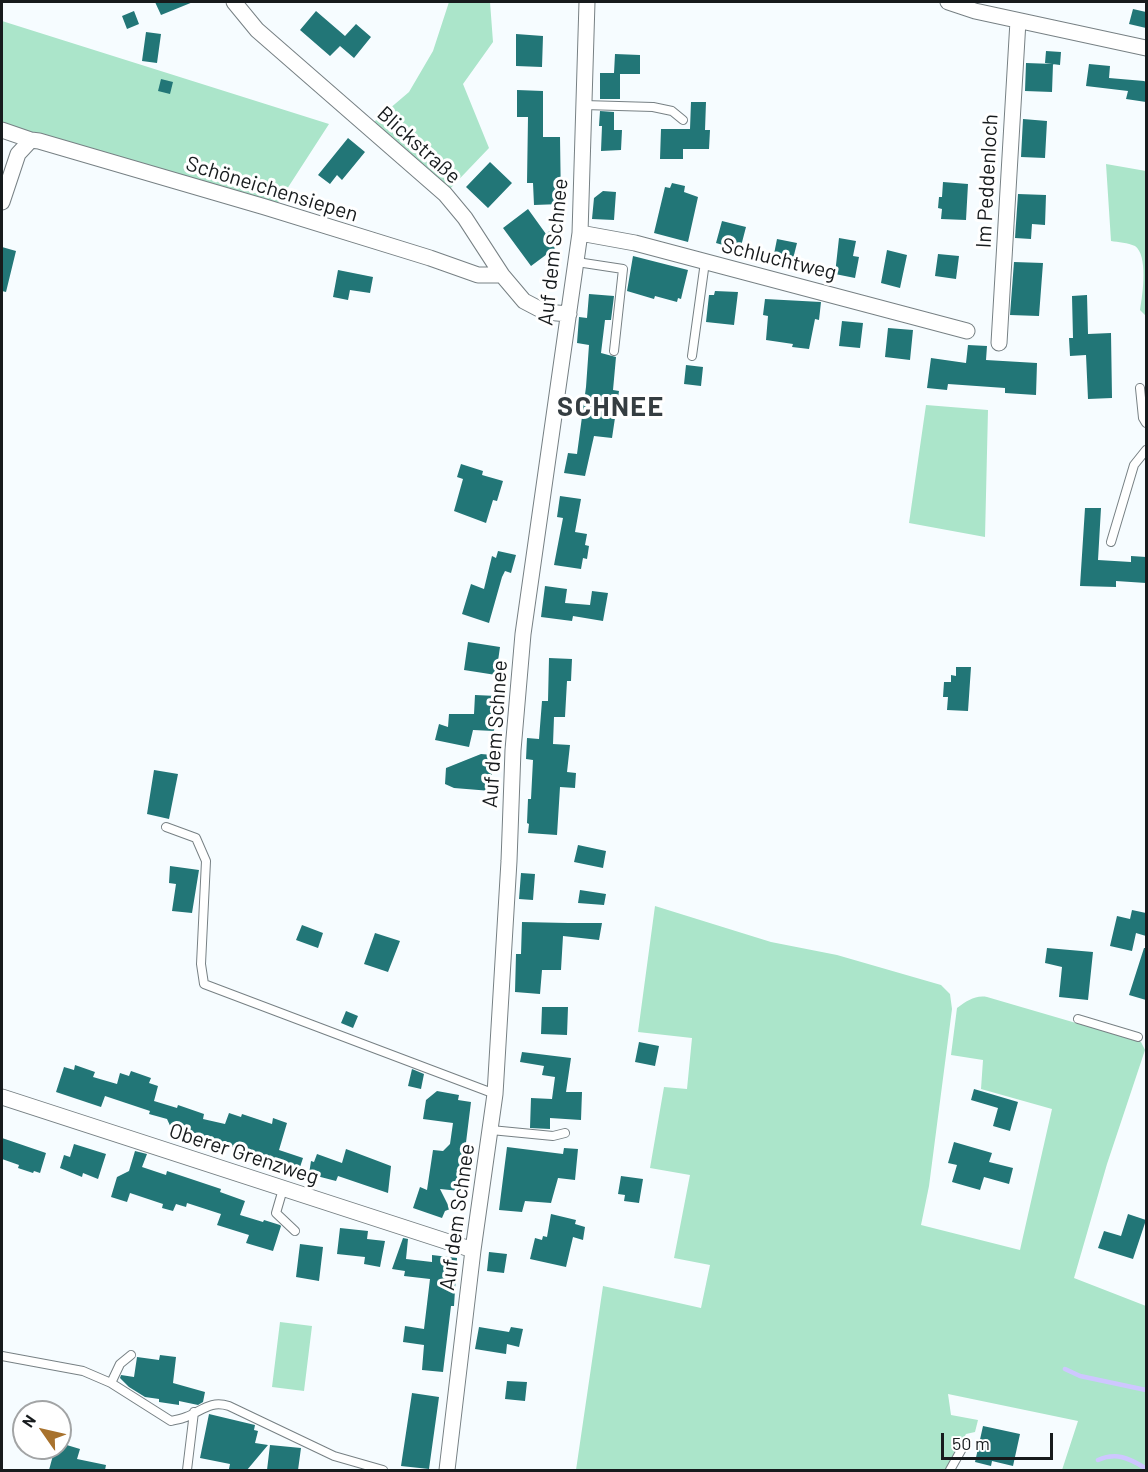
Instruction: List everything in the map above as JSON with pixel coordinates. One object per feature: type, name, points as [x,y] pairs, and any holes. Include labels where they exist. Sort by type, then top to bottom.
[{"type":"street","name":"Blickstraße","points":[[234,2],[256,30],[446,195],[465,218],[502,275],[524,301],[545,312],[570,314]]},
{"type":"street","name":"Auf dem Schnee","points":[[447,1470],[495,1094],[509,861],[513,750],[521,655],[580,233],[587,2]]},
{"type":"street","points":[[948,2],[1018,21],[1146,48]]},
{"type":"street","name":"Im Peddenloch","points":[[999,343],[1018,21]]},
{"type":"street","name":"Schöneichensiepen","points":[[2,130],[265,207],[478,275],[502,275]]},
{"type":"street","points":[[2,202],[18,154],[31,140]]},
{"type":"street","name":"Schluchtweg","points":[[580,233],[635,243],[967,331]]},
{"type":"street","name":"Oberer Grenzweg","points":[[2,1097],[474,1250]]},
{"type":"lane","points":[[584,105],[653,107],[672,111],[683,120]]},
{"type":"lane","points":[[577,262],[623,269],[614,351]]},
{"type":"lane","points":[[692,356],[705,262]]},
{"type":"lane","points":[[1140,388],[1143,418],[1146,423]]},
{"type":"lane","points":[[1111,542],[1134,465],[1146,450]]},
{"type":"lane","points":[[166,827],[196,838],[206,861],[201,964],[204,984],[495,1094]]},
{"type":"lane","points":[[1078,1019],[1138,1038]]},
{"type":"lane","points":[[491,1130],[554,1136],[566,1133]]},
{"type":"lane","points":[[283,1189],[276,1213],[296,1231]]},
{"type":"lane","points":[[111,1383],[120,1364],[131,1355]]},
{"type":"lane","points":[[2,1356],[83,1371],[111,1383],[171,1420],[185,1418],[214,1404],[229,1406],[334,1456],[383,1470]]},
{"type":"lane","points":[[187,1470],[194,1412]]},
{"type":"lane","points":[[950,1470],[964,1444]]},
{"type":"green space","points":[[449,2],[490,2],[493,42],[463,84],[489,148],[445,194],[368,127],[409,92],[433,51]]},
{"type":"green space","points":[[2,21],[329,124],[276,206],[2,124]]},
{"type":"green space","points":[[1106,164],[1146,171],[1146,316],[1140,310],[1144,275],[1142,257],[1135,246],[1111,241]]},
{"type":"green space","points":[[926,405],[988,410],[985,537],[909,523]]},
{"type":"green space","points":[[655,906],[771,942],[837,955],[941,985],[950,994],[952,1009],[929,1186],[921,1225],[1020,1250],[1052,1109],[981,1089],[983,1060],[951,1055],[957,1008],[975,998],[987,997],[1141,1042],[1145,1050],[1107,1164],[1074,1278],[1146,1306],[1146,1470],[1062,1470],[1078,1421],[948,1394],[951,1415],[978,1420],[975,1432],[966,1434],[946,1470],[576,1470],[603,1286],[701,1308],[710,1265],[674,1258],[690,1175],[650,1168],[664,1087],[687,1089],[692,1038],[638,1032]]},
{"type":"green space","points":[[280,1322],[312,1326],[304,1391],[272,1387]]},
{"type":"building","points":[[155,2],[193,2],[161,15]]},
{"type":"building","points":[[1133,9],[1146,12],[1146,28],[1129,24]]},
{"type":"building","points":[[134,11],[139,24],[127,29],[122,16]]},
{"type":"building","points":[[316,11],[345,36],[356,24],[371,37],[354,58],[340,46],[330,56],[300,30]]},
{"type":"building","points":[[146,32],[161,34],[157,63],[142,61]]},
{"type":"building","points":[[516,34],[543,36],[542,67],[516,66]]},
{"type":"building","points":[[1046,51],[1061,52],[1060,65],[1045,63]]},
{"type":"building","points":[[615,54],[640,55],[640,74],[620,74],[620,99],[600,99],[600,73],[614,73]]},
{"type":"building","points":[[1026,63],[1053,64],[1052,92],[1025,91]]},
{"type":"building","points":[[1089,64],[1110,66],[1109,78],[1146,82],[1146,102],[1126,99],[1128,91],[1086,86]]},
{"type":"building","points":[[161,79],[173,82],[170,94],[158,91]]},
{"type":"building","points":[[517,90],[543,91],[543,137],[560,137],[561,204],[534,205],[533,183],[527,183],[528,117],[517,117]]},
{"type":"building","points":[[691,102],[706,102],[705,130],[710,130],[709,149],[683,149],[683,159],[660,159],[661,129],[690,129]]},
{"type":"building","points":[[600,111],[614,112],[614,130],[622,130],[621,150],[601,151]]},
{"type":"building","points":[[1023,119],[1047,121],[1045,158],[1021,157]]},
{"type":"building","points":[[348,138],[365,152],[342,180],[337,175],[330,184],[318,175]]},
{"type":"building","points":[[490,162],[512,183],[488,208],[466,187]]},
{"type":"building","points":[[943,182],[968,184],[966,220],[941,219],[942,209],[938,208],[939,197],[942,197]]},
{"type":"building","points":[[672,183],[685,186],[684,192],[698,197],[688,242],[654,233],[665,187],[670,188]]},
{"type":"building","points":[[603,191],[616,192],[614,220],[592,219],[594,198]]},
{"type":"building","points":[[1018,194],[1046,195],[1045,225],[1032,224],[1031,239],[1015,238]]},
{"type":"building","points":[[528,209],[546,234],[552,229],[562,243],[531,266],[503,228]]},
{"type":"building","points":[[722,221],[746,227],[740,250],[716,243]]},
{"type":"building","points":[[839,238],[856,241],[853,256],[859,257],[855,278],[835,274]]},
{"type":"building","points":[[777,239],[797,243],[792,263],[773,259]]},
{"type":"building","points":[[2,247],[16,251],[6,292],[2,291]]},
{"type":"building","points":[[887,250],[907,255],[900,288],[881,283]]},
{"type":"building","points":[[938,254],[959,256],[956,279],[935,276]]},
{"type":"building","points":[[633,256],[688,270],[681,299],[678,298],[677,302],[655,296],[654,299],[627,291]]},
{"type":"building","points":[[1014,262],[1043,263],[1039,316],[1010,315]]},
{"type":"building","points":[[338,270],[373,277],[370,293],[350,290],[348,300],[333,297]]},
{"type":"building","points":[[715,291],[738,292],[734,325],[706,322],[709,295],[714,295]]},
{"type":"building","points":[[589,294],[614,296],[611,320],[605,320],[601,353],[616,357],[613,390],[619,391],[612,438],[594,436],[585,476],[564,473],[568,453],[577,454],[589,345],[577,343],[579,317],[587,318]]},
{"type":"building","points":[[1087,295],[1088,334],[1111,333],[1112,398],[1088,399],[1086,355],[1070,356],[1069,338],[1073,338],[1072,296]]},
{"type":"building","points":[[765,299],[821,302],[819,320],[815,319],[809,349],[766,340],[768,316],[763,315]]},
{"type":"building","points":[[842,321],[863,323],[860,348],[839,346]]},
{"type":"building","points":[[888,328],[913,330],[910,360],[885,357]]},
{"type":"building","points":[[968,345],[987,346],[986,360],[1037,363],[1036,395],[1005,393],[1005,388],[948,384],[947,390],[927,388],[931,358],[966,363]]},
{"type":"building","points":[[686,365],[703,367],[701,386],[684,384]]},
{"type":"building","points":[[461,464],[483,471],[482,475],[503,481],[497,501],[493,500],[486,523],[454,511],[463,479],[457,477]]},
{"type":"building","points":[[560,496],[581,499],[575,532],[587,534],[585,545],[589,546],[587,559],[583,558],[581,569],[554,565],[563,518],[557,517]]},
{"type":"building","points":[[1085,508],[1101,508],[1098,560],[1131,562],[1131,556],[1146,557],[1146,583],[1116,581],[1116,587],[1080,586]]},
{"type":"building","points":[[498,551],[516,555],[511,573],[505,571],[502,577],[489,623],[462,614],[471,584],[484,589],[492,556],[496,558]]},
{"type":"building","points":[[545,586],[567,589],[565,603],[590,605],[592,591],[608,593],[603,621],[573,616],[572,621],[541,617]]},
{"type":"building","points":[[468,642],[500,647],[496,675],[464,670]]},
{"type":"building","points":[[549,658],[572,659],[571,681],[567,681],[565,717],[554,717],[553,744],[570,745],[567,772],[576,773],[575,788],[560,787],[557,835],[528,833],[529,824],[527,823],[533,760],[526,759],[527,738],[539,739],[542,701],[548,701]]},
{"type":"building","points":[[956,667],[971,667],[968,711],[947,710],[948,697],[943,697],[944,682],[951,682],[951,675],[956,676]]},
{"type":"building","points":[[475,695],[497,696],[494,731],[473,730],[469,747],[435,740],[439,724],[448,727],[449,714],[474,714]]},
{"type":"building","points":[[481,754],[493,755],[491,791],[454,788],[445,784],[446,768]]},
{"type":"building","points":[[154,770],[178,774],[169,819],[147,814]]},
{"type":"building","points":[[578,845],[606,851],[603,868],[574,862]]},
{"type":"building","points":[[170,866],[199,870],[192,913],[172,911],[176,884],[169,883]]},
{"type":"building","points":[[521,873],[535,874],[533,900],[519,899]]},
{"type":"building","points":[[580,890],[606,894],[604,905],[578,903]]},
{"type":"building","points":[[1132,910],[1146,913],[1146,936],[1136,933],[1132,951],[1110,946],[1117,916],[1130,919]]},
{"type":"building","points":[[522,922],[602,923],[599,940],[563,936],[561,970],[542,970],[540,994],[515,992],[516,954],[521,954]]},
{"type":"building","points":[[302,925],[323,933],[318,948],[296,940]]},
{"type":"building","points":[[375,933],[400,941],[388,972],[364,964]]},
{"type":"building","points":[[1047,948],[1093,952],[1088,1000],[1059,997],[1062,967],[1045,963]]},
{"type":"building","points":[[1144,948],[1146,948],[1146,1000],[1129,995]]},
{"type":"building","points":[[542,1007],[568,1007],[567,1035],[541,1034]]},
{"type":"building","points":[[346,1011],[358,1016],[353,1028],[341,1023]]},
{"type":"building","points":[[639,1042],[659,1046],[655,1066],[635,1062]]},
{"type":"building","points":[[522,1052],[571,1058],[566,1092],[582,1092],[581,1120],[550,1118],[550,1129],[530,1128],[531,1098],[552,1099],[555,1077],[542,1075],[544,1066],[520,1062]]},
{"type":"building","points":[[75,1065],[95,1072],[93,1077],[117,1084],[120,1073],[129,1076],[131,1071],[151,1078],[149,1083],[158,1086],[154,1101],[177,1108],[178,1105],[204,1114],[203,1119],[225,1124],[229,1113],[241,1117],[242,1114],[272,1124],[273,1118],[287,1123],[279,1150],[303,1158],[299,1170],[296,1169],[294,1176],[246,1159],[248,1153],[179,1127],[172,1130],[167,1119],[105,1096],[101,1107],[56,1092],[64,1067],[74,1070]]},
{"type":"building","points":[[412,1069],[424,1074],[421,1089],[408,1086]]},
{"type":"building","points":[[974,1089],[1018,1102],[1010,1131],[993,1126],[998,1108],[971,1100]]},
{"type":"building","points":[[437,1091],[459,1095],[458,1100],[471,1102],[460,1191],[440,1189],[450,1209],[445,1211],[442,1218],[413,1208],[420,1187],[427,1190],[433,1150],[443,1151],[450,1144],[453,1123],[423,1119],[426,1100]]},
{"type":"building","points":[[2,1138],[46,1153],[40,1173],[18,1168],[19,1165],[2,1159]]},
{"type":"building","points":[[954,1142],[992,1153],[989,1162],[1013,1168],[1009,1184],[984,1177],[980,1190],[952,1182],[957,1165],[948,1163]]},
{"type":"building","points":[[74,1144],[106,1154],[98,1179],[83,1173],[82,1177],[60,1168],[64,1155],[70,1157]]},
{"type":"building","points":[[507,1147],[563,1154],[564,1148],[578,1149],[575,1180],[558,1178],[551,1203],[525,1201],[522,1212],[499,1210]]},
{"type":"building","points":[[346,1149],[391,1166],[388,1193],[338,1176],[336,1181],[309,1174],[311,1161],[314,1162],[317,1154],[342,1163]]},
{"type":"building","points":[[135,1151],[147,1154],[142,1167],[166,1175],[167,1171],[221,1189],[220,1192],[245,1201],[240,1215],[280,1225],[273,1251],[246,1243],[249,1235],[217,1225],[221,1214],[187,1203],[186,1207],[176,1204],[173,1211],[162,1208],[163,1204],[130,1193],[127,1202],[111,1197],[117,1177],[129,1171]]},
{"type":"building","points":[[621,1176],[643,1179],[639,1203],[624,1201],[625,1195],[618,1194]]},
{"type":"building","points":[[551,1214],[576,1220],[575,1224],[585,1227],[583,1240],[573,1237],[566,1267],[530,1259],[535,1238],[542,1240],[543,1236],[547,1237]]},
{"type":"building","points":[[1128,1214],[1146,1220],[1133,1259],[1098,1248],[1104,1231],[1121,1236]]},
{"type":"building","points":[[340,1228],[368,1231],[367,1239],[385,1241],[380,1267],[364,1264],[365,1257],[337,1254]]},
{"type":"building","points":[[403,1238],[408,1239],[406,1259],[432,1262],[432,1255],[457,1258],[454,1306],[451,1306],[443,1372],[422,1370],[424,1345],[403,1342],[405,1326],[424,1329],[430,1279],[404,1276],[405,1271],[392,1269]]},
{"type":"building","points":[[300,1244],[323,1247],[319,1281],[296,1277]]},
{"type":"building","points":[[489,1252],[507,1254],[504,1273],[487,1271]]},
{"type":"building","points":[[479,1327],[509,1332],[511,1327],[523,1329],[519,1347],[507,1344],[506,1354],[475,1349]]},
{"type":"building","points":[[160,1355],[176,1357],[173,1383],[205,1392],[203,1402],[198,1405],[179,1401],[179,1405],[159,1402],[159,1399],[145,1397],[120,1378],[121,1375],[134,1377],[137,1357],[159,1360]]},
{"type":"building","points":[[507,1381],[527,1382],[525,1401],[505,1399]]},
{"type":"building","points":[[412,1393],[439,1397],[429,1469],[401,1466]]},
{"type":"building","points":[[209,1414],[255,1425],[254,1430],[258,1431],[255,1443],[268,1445],[247,1470],[229,1469],[230,1464],[200,1458]]},
{"type":"building","points":[[983,1426],[1020,1434],[1013,1466],[992,1461],[991,1466],[975,1462]]},
{"type":"building","points":[[270,1445],[301,1448],[298,1470],[267,1470]]},
{"type":"building","points":[[72,1447],[80,1449],[77,1459],[106,1465],[105,1470],[49,1470],[52,1460],[72,1460]]},
{"type":"waterway","points":[[1065,1369],[1080,1376],[1146,1390]]},
{"type":"waterway","points":[[1098,1460],[1117,1456],[1145,1468]]},
{"type":"district","name":"SCHNEE","points":[[611,407]]}]
